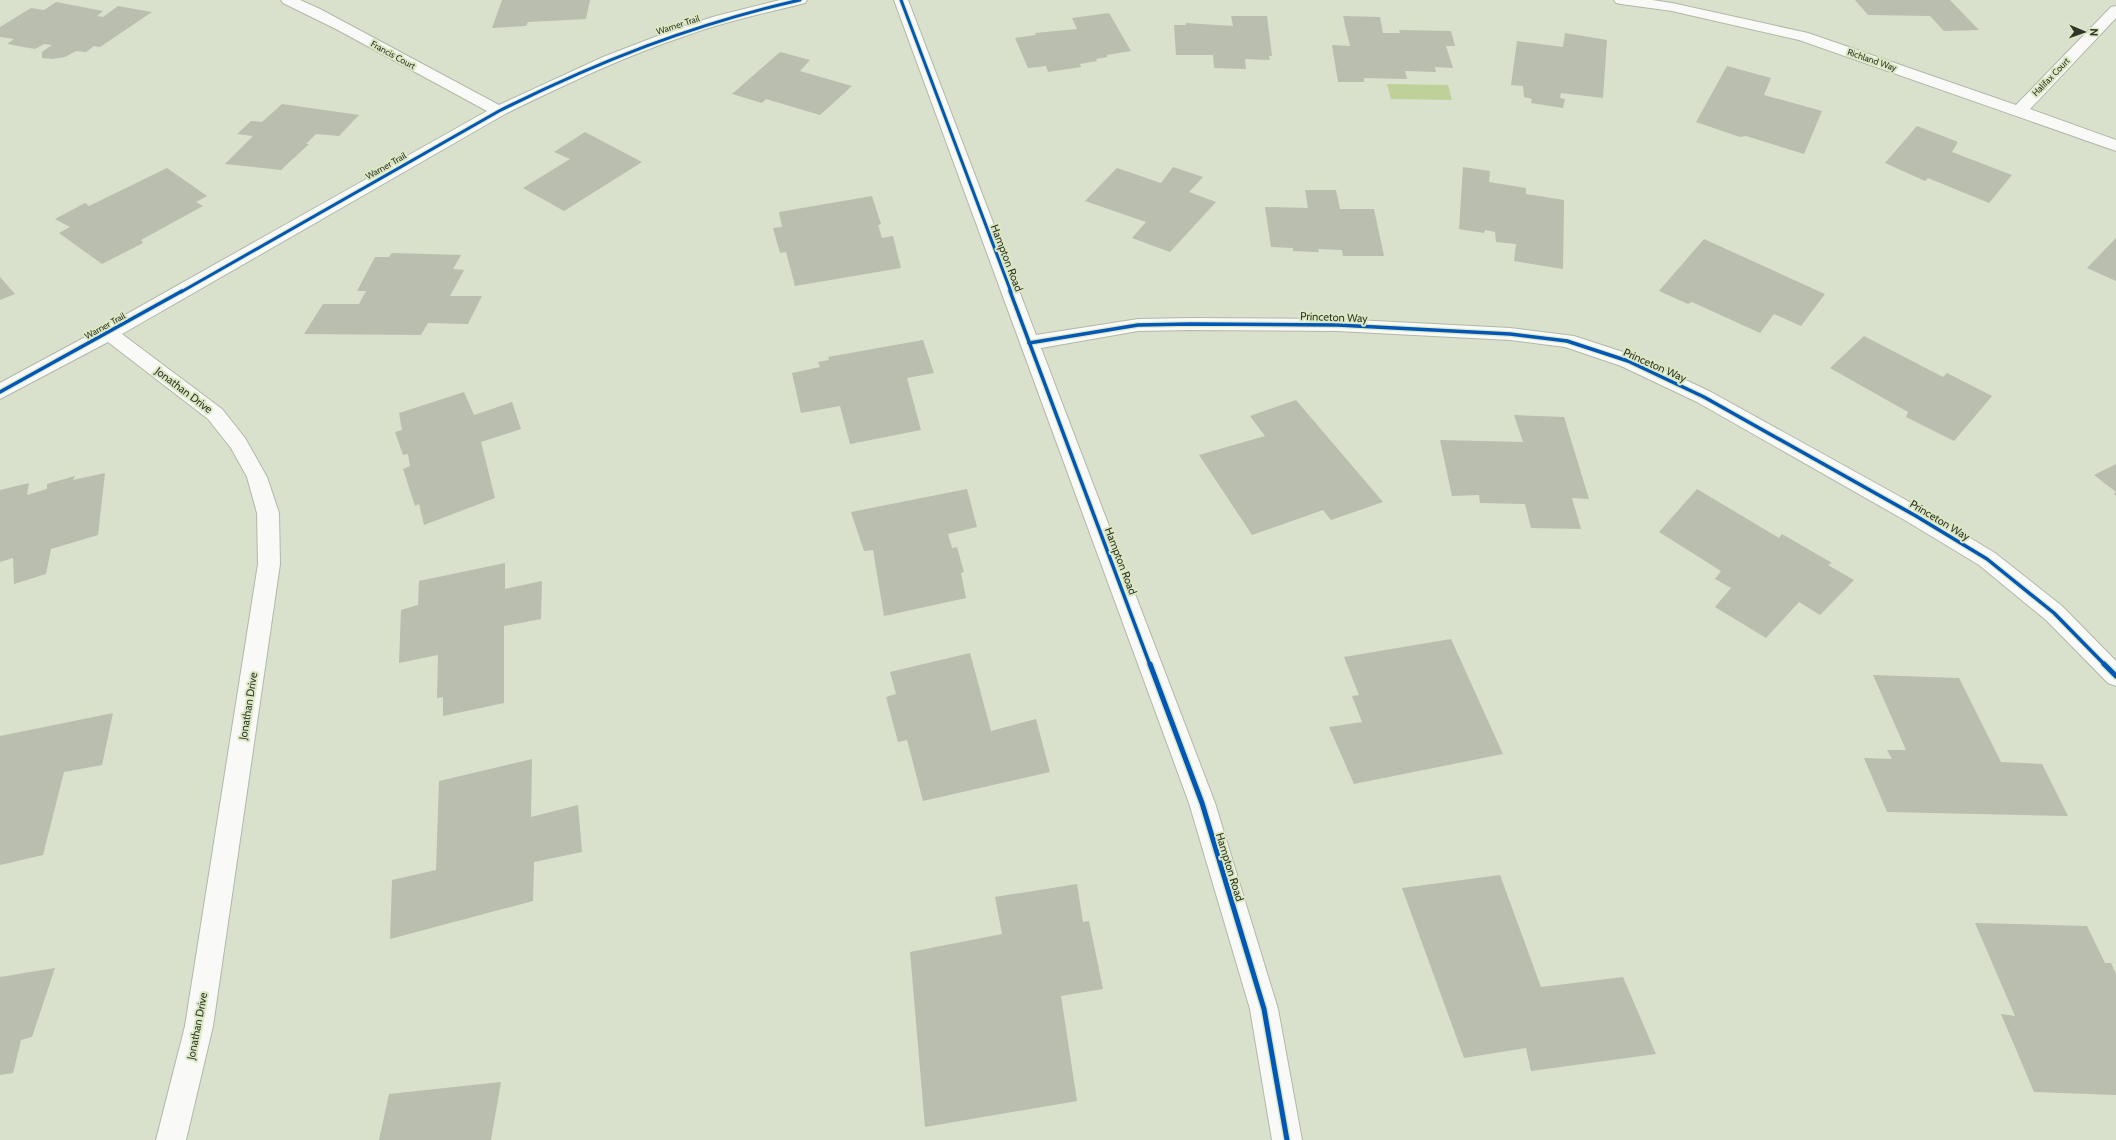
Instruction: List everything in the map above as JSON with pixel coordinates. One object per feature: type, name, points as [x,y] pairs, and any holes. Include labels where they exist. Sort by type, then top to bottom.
[{"type":"street","name":"Francis Court","points":[[288,0],[326,17],[498,111]]},
{"type":"street","name":"Warner Trail","points":[[0,392],[109,333],[498,111],[553,84],[678,32],[771,6],[800,0]]},
{"type":"street","name":"Hampton Road","points":[[901,0],[1202,803],[1264,1009],[1287,1140]]},
{"type":"street","name":"Richland Way","points":[[1621,0],[1672,7],[1803,36],[2020,110],[2116,146]]},
{"type":"street","name":"Halifax Court","points":[[2020,110],[2116,10]]},
{"type":"street","name":"Princeton Way","points":[[1029,344],[1138,325],[1190,324],[1337,325],[1510,334],[1567,341],[1628,361],[1704,397],[1916,516],[1987,559],[2054,613],[2116,676]]},
{"type":"street","name":"Jonathan Drive","points":[[109,333],[215,414],[238,443],[257,477],[268,513],[269,564],[199,1026],[172,1140]]},
{"type":"shaded area","points":[[1387,84],[1448,85],[1452,100],[1391,99]]},
{"type":"building","points":[[502,0],[590,0],[586,19],[528,22],[526,26],[492,28]]},
{"type":"building","points":[[1855,0],[1950,0],[1979,30],[1944,31],[1930,16],[1868,15]]},
{"type":"building","points":[[56,2],[103,11],[97,16],[103,17],[118,6],[152,12],[100,47],[94,46],[86,52],[76,51],[65,57],[52,59],[42,58],[42,52],[52,45],[44,44],[35,49],[7,44],[14,39],[0,37],[0,27],[31,8],[44,10]]},
{"type":"building","points":[[1109,13],[1131,51],[1107,55],[1107,57],[1096,59],[1097,61],[1080,64],[1081,67],[1048,72],[1046,66],[1028,68],[1015,38],[1036,35],[1035,33],[1077,29],[1072,18]]},
{"type":"building","points":[[1231,16],[1267,16],[1272,56],[1269,56],[1270,60],[1245,59],[1246,69],[1214,68],[1213,55],[1176,55],[1174,25],[1186,25],[1186,23],[1233,26]]},
{"type":"building","points":[[1343,16],[1380,17],[1383,33],[1400,33],[1399,30],[1451,31],[1455,46],[1446,46],[1453,68],[1435,67],[1436,72],[1405,71],[1407,79],[1364,78],[1364,82],[1338,82],[1332,45],[1350,46]]},
{"type":"building","points":[[1565,33],[1607,40],[1603,98],[1561,93],[1560,98],[1565,99],[1563,108],[1531,103],[1532,99],[1524,97],[1523,86],[1511,85],[1517,41],[1563,47]]},
{"type":"building","points":[[780,52],[810,60],[800,71],[852,86],[820,115],[766,99],[762,103],[732,94]]},
{"type":"building","points":[[1727,66],[1771,78],[1764,95],[1822,111],[1804,154],[1746,136],[1740,137],[1696,122]]},
{"type":"building","points":[[282,104],[359,115],[339,136],[316,134],[306,144],[309,144],[281,170],[225,164],[253,136],[237,134],[251,121],[262,122]]},
{"type":"building","points":[[1917,126],[1958,142],[1952,152],[2012,175],[1989,203],[1928,178],[1925,181],[1885,163]]},
{"type":"building","points":[[585,132],[642,162],[564,211],[523,188],[570,159],[554,152]]},
{"type":"building","points":[[1173,167],[1203,177],[1189,192],[1216,202],[1170,252],[1132,238],[1146,222],[1085,201],[1117,168],[1161,183]]},
{"type":"building","points":[[1463,167],[1490,171],[1489,182],[1526,188],[1526,194],[1564,200],[1563,269],[1514,261],[1516,244],[1496,242],[1495,232],[1485,230],[1484,233],[1459,229]]},
{"type":"building","points":[[167,168],[207,196],[196,202],[203,206],[141,240],[143,243],[102,264],[59,233],[70,227],[55,219],[85,203],[89,206]]},
{"type":"building","points":[[1305,190],[1336,190],[1340,209],[1374,209],[1384,256],[1343,256],[1342,250],[1318,249],[1319,252],[1293,251],[1293,248],[1271,247],[1265,207],[1308,208]]},
{"type":"building","points":[[872,196],[881,224],[878,225],[882,238],[893,236],[901,268],[795,286],[786,252],[780,253],[773,228],[782,227],[779,212]]},
{"type":"building","points":[[2116,238],[2116,281],[2087,268]]},
{"type":"building","points":[[1704,239],[1825,294],[1801,326],[1774,314],[1760,333],[1692,302],[1688,304],[1659,291]]},
{"type":"building","points":[[392,253],[461,255],[453,269],[464,270],[450,296],[482,296],[468,324],[428,323],[421,335],[304,334],[323,304],[359,304],[366,291],[357,291],[375,257],[389,257]]},
{"type":"building","points":[[0,277],[15,294],[0,300]]},
{"type":"building","points":[[1864,336],[1943,377],[1947,373],[1992,396],[1954,441],[1906,417],[1908,412],[1830,368]]},
{"type":"building","points":[[923,340],[934,373],[907,378],[921,430],[850,444],[840,406],[801,413],[792,373],[820,367],[818,362],[829,360],[828,357]]},
{"type":"building","points":[[464,392],[474,415],[512,402],[521,429],[481,442],[495,498],[424,525],[419,504],[415,506],[403,469],[410,466],[408,454],[403,455],[395,432],[402,430],[399,413]]},
{"type":"building","points":[[1296,400],[1383,502],[1331,520],[1323,510],[1252,535],[1199,455],[1265,436],[1250,416]]},
{"type":"building","points":[[1514,415],[1564,417],[1589,499],[1572,498],[1581,529],[1531,528],[1525,504],[1480,503],[1479,495],[1452,496],[1440,440],[1523,442]]},
{"type":"building","points":[[2116,464],[2116,492],[2094,475]]},
{"type":"building","points":[[105,473],[98,535],[51,549],[46,574],[14,584],[13,558],[0,562],[0,490],[29,483],[27,495],[47,489],[47,484],[75,476],[73,480]]},
{"type":"building","points":[[967,489],[977,527],[948,534],[952,548],[957,547],[964,572],[961,573],[966,598],[884,616],[873,550],[864,551],[851,512]]},
{"type":"building","points":[[1697,489],[1779,538],[1782,534],[1832,563],[1828,565],[1854,580],[1820,615],[1799,602],[1766,638],[1715,607],[1731,588],[1715,579],[1721,571],[1659,532]]},
{"type":"building","points":[[505,563],[505,589],[542,581],[541,619],[504,626],[504,703],[443,716],[443,697],[437,698],[438,655],[399,663],[401,610],[418,605],[419,581]]},
{"type":"building","points":[[1451,639],[1503,754],[1354,784],[1329,727],[1362,722],[1352,696],[1359,695],[1344,657]]},
{"type":"building","points":[[970,653],[991,731],[1036,719],[1050,772],[923,801],[907,740],[898,742],[886,697],[896,694],[890,672]]},
{"type":"building","points":[[1873,675],[1959,678],[2001,762],[2042,764],[2068,816],[1887,812],[1864,758],[1892,759],[1887,750],[1906,750]]},
{"type":"building","points":[[113,713],[102,765],[64,772],[43,855],[0,865],[0,736]]},
{"type":"building","points":[[532,759],[531,817],[578,805],[582,852],[534,862],[533,901],[390,939],[392,880],[436,870],[439,781]]},
{"type":"building","points":[[1500,875],[1541,987],[1623,977],[1656,1054],[1531,1071],[1526,1048],[1464,1058],[1402,888]]},
{"type":"building","points":[[1077,884],[1083,922],[1089,921],[1103,989],[1061,996],[1077,1101],[925,1127],[910,952],[1002,934],[995,897]]},
{"type":"building","points":[[1975,923],[2087,926],[2105,963],[2111,963],[2116,974],[2116,1095],[2034,1092],[2001,1014],[2015,1016]]},
{"type":"building","points":[[55,968],[32,1037],[21,1040],[13,1073],[0,1075],[0,977]]},
{"type":"building","points":[[501,1082],[491,1140],[379,1140],[389,1094]]},
{"type":"cycle path","points":[[0,392],[109,333],[499,111],[535,93],[608,60],[683,31],[721,19],[800,0]]},
{"type":"cycle path","points":[[901,0],[1202,803],[1264,1009],[1287,1140]]},
{"type":"cycle path","points":[[1029,343],[1138,325],[1190,324],[1337,325],[1510,334],[1567,341],[1628,361],[1704,397],[1916,516],[1987,559],[2054,613],[2116,676]]}]
